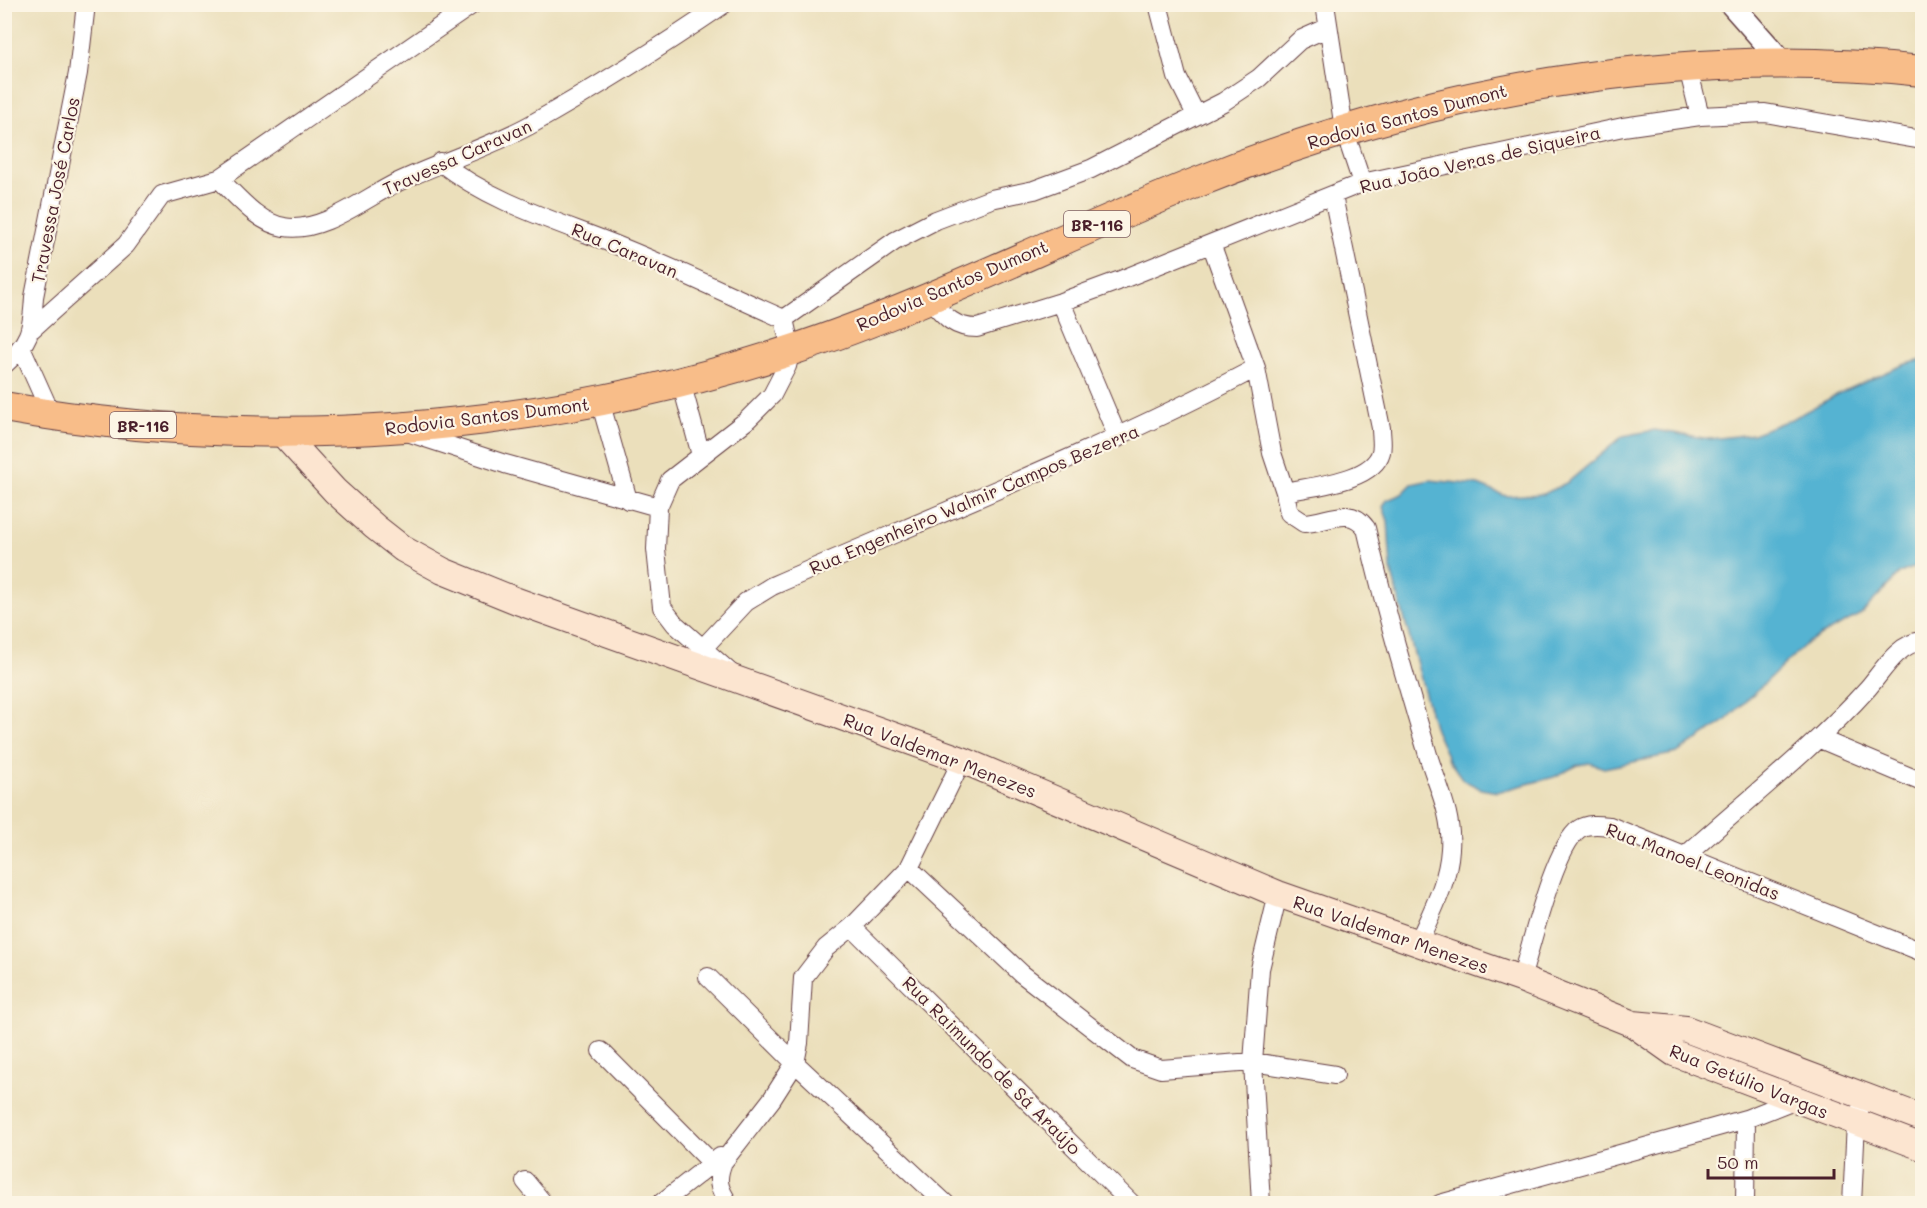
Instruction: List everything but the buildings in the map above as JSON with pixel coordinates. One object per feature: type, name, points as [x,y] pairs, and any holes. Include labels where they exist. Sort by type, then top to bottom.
[{"type":"highway","name":"Rodovia Santos Dumont","points":[[4,407],[52,416],[282,433],[397,429],[525,414],[600,401],[681,382],[791,350],[928,297],[1194,184],[1344,129],[1516,88],[1688,68],[1784,64],[1923,71]]},
{"type":"main road","name":"Rua Valdemar Menezes","points":[[282,433],[335,492],[375,527],[403,549],[433,565],[517,601],[962,760],[1278,894],[1521,979],[1633,1024]]},
{"type":"main road","name":"Rua Getúlio Vargas","points":[[1633,1024],[1686,1029],[1923,1118]]},
{"type":"main road","name":"Rua Getúlio Vargas","points":[[1633,1024],[1674,1053],[1923,1147]]},
{"type":"street","name":"Travessa José Carlos","points":[[4,365],[22,349],[32,329],[34,297],[78,73],[86,4]]},
{"type":"street","points":[[32,329],[126,245],[162,195],[219,179],[473,4]]},
{"type":"street","name":"Travessa Caravan","points":[[219,179],[251,210],[275,225],[299,228],[329,220],[440,162],[487,146],[530,125],[724,4]]},
{"type":"street","points":[[1158,4],[1178,77],[1196,115]]},
{"type":"street","points":[[1325,4],[1344,129],[1362,183]]},
{"type":"street","points":[[1731,4],[1784,64]]},
{"type":"street","points":[[737,679],[704,647],[675,624],[662,607],[656,549],[658,507],[670,480],[746,421],[772,395],[787,366],[791,350],[784,319],[895,242],[936,220],[991,199],[1063,180],[1091,169],[1242,90],[1300,40],[1327,28]]},
{"type":"street","points":[[1688,68],[1701,116]]},
{"type":"street","name":"Rua João Veras de Siqueira","points":[[928,297],[948,321],[964,328],[977,328],[1061,302],[1212,246],[1362,183],[1623,127],[1701,116],[1765,113],[1923,140]]},
{"type":"street","name":"Rua Caravan","points":[[440,162],[471,185],[496,197],[624,248],[784,319]]},
{"type":"street","points":[[1286,492],[1327,484],[1362,472],[1375,463],[1382,450],[1381,428],[1333,196]]},
{"type":"street","points":[[1212,246],[1256,368],[1272,453],[1286,492],[1289,513],[1304,523],[1346,515],[1352,516],[1366,528],[1391,628],[1428,757],[1444,797],[1450,828],[1448,871],[1418,944]]},
{"type":"street","points":[[1061,302],[1118,438]]},
{"type":"street","points":[[22,349],[52,416]]},
{"type":"street","name":"Rua Engenheiro Walmir Campos Bezerra","points":[[704,647],[746,602],[772,586],[1118,438],[1256,368]]},
{"type":"street","points":[[681,382],[701,455]]},
{"type":"street","points":[[600,401],[628,500]]},
{"type":"street","points":[[397,429],[628,500],[658,507]]},
{"type":"street","points":[[1684,857],[1820,739],[1894,657],[1910,645],[1923,641]]},
{"type":"street","points":[[1820,739],[1923,782]]},
{"type":"street","points":[[729,1203],[718,1187],[723,1162],[790,1075],[795,1063],[800,1043],[803,978],[826,948],[852,927],[909,868],[962,760]]},
{"type":"street","name":"Rua Manoel Leonidas","points":[[1521,979],[1555,871],[1572,836],[1580,828],[1589,825],[1610,826],[1923,951]]},
{"type":"street","points":[[909,868],[1022,974],[1132,1059],[1161,1069],[1253,1062],[1335,1075]]},
{"type":"street","points":[[1261,1203],[1253,1062],[1260,969],[1278,894]]},
{"type":"street","name":"Rua Raimundo de Sá Araújo","points":[[852,927],[1132,1203]]},
{"type":"street","points":[[708,977],[795,1063],[946,1203]]},
{"type":"street","points":[[601,1051],[712,1163]]},
{"type":"street","points":[[1852,1203],[1856,1122],[1865,1096]]},
{"type":"street","points":[[1440,1203],[1746,1119],[1794,1100]]},
{"type":"street","points":[[1745,1203],[1746,1119]]},
{"type":"street","points":[[660,1203],[738,1143]]},
{"type":"street","points":[[525,1181],[544,1203]]},
{"type":"water","points":[[1922,360],[1922,564],[1900,573],[1861,614],[1808,642],[1724,722],[1677,753],[1604,768],[1589,763],[1578,765],[1554,777],[1497,792],[1481,789],[1463,780],[1449,760],[1435,730],[1391,570],[1388,521],[1383,507],[1387,500],[1402,494],[1412,484],[1430,480],[1478,485],[1506,496],[1544,494],[1568,482],[1623,436],[1655,430],[1710,439],[1753,434],[1794,418],[1840,393],[1903,365]]}]
